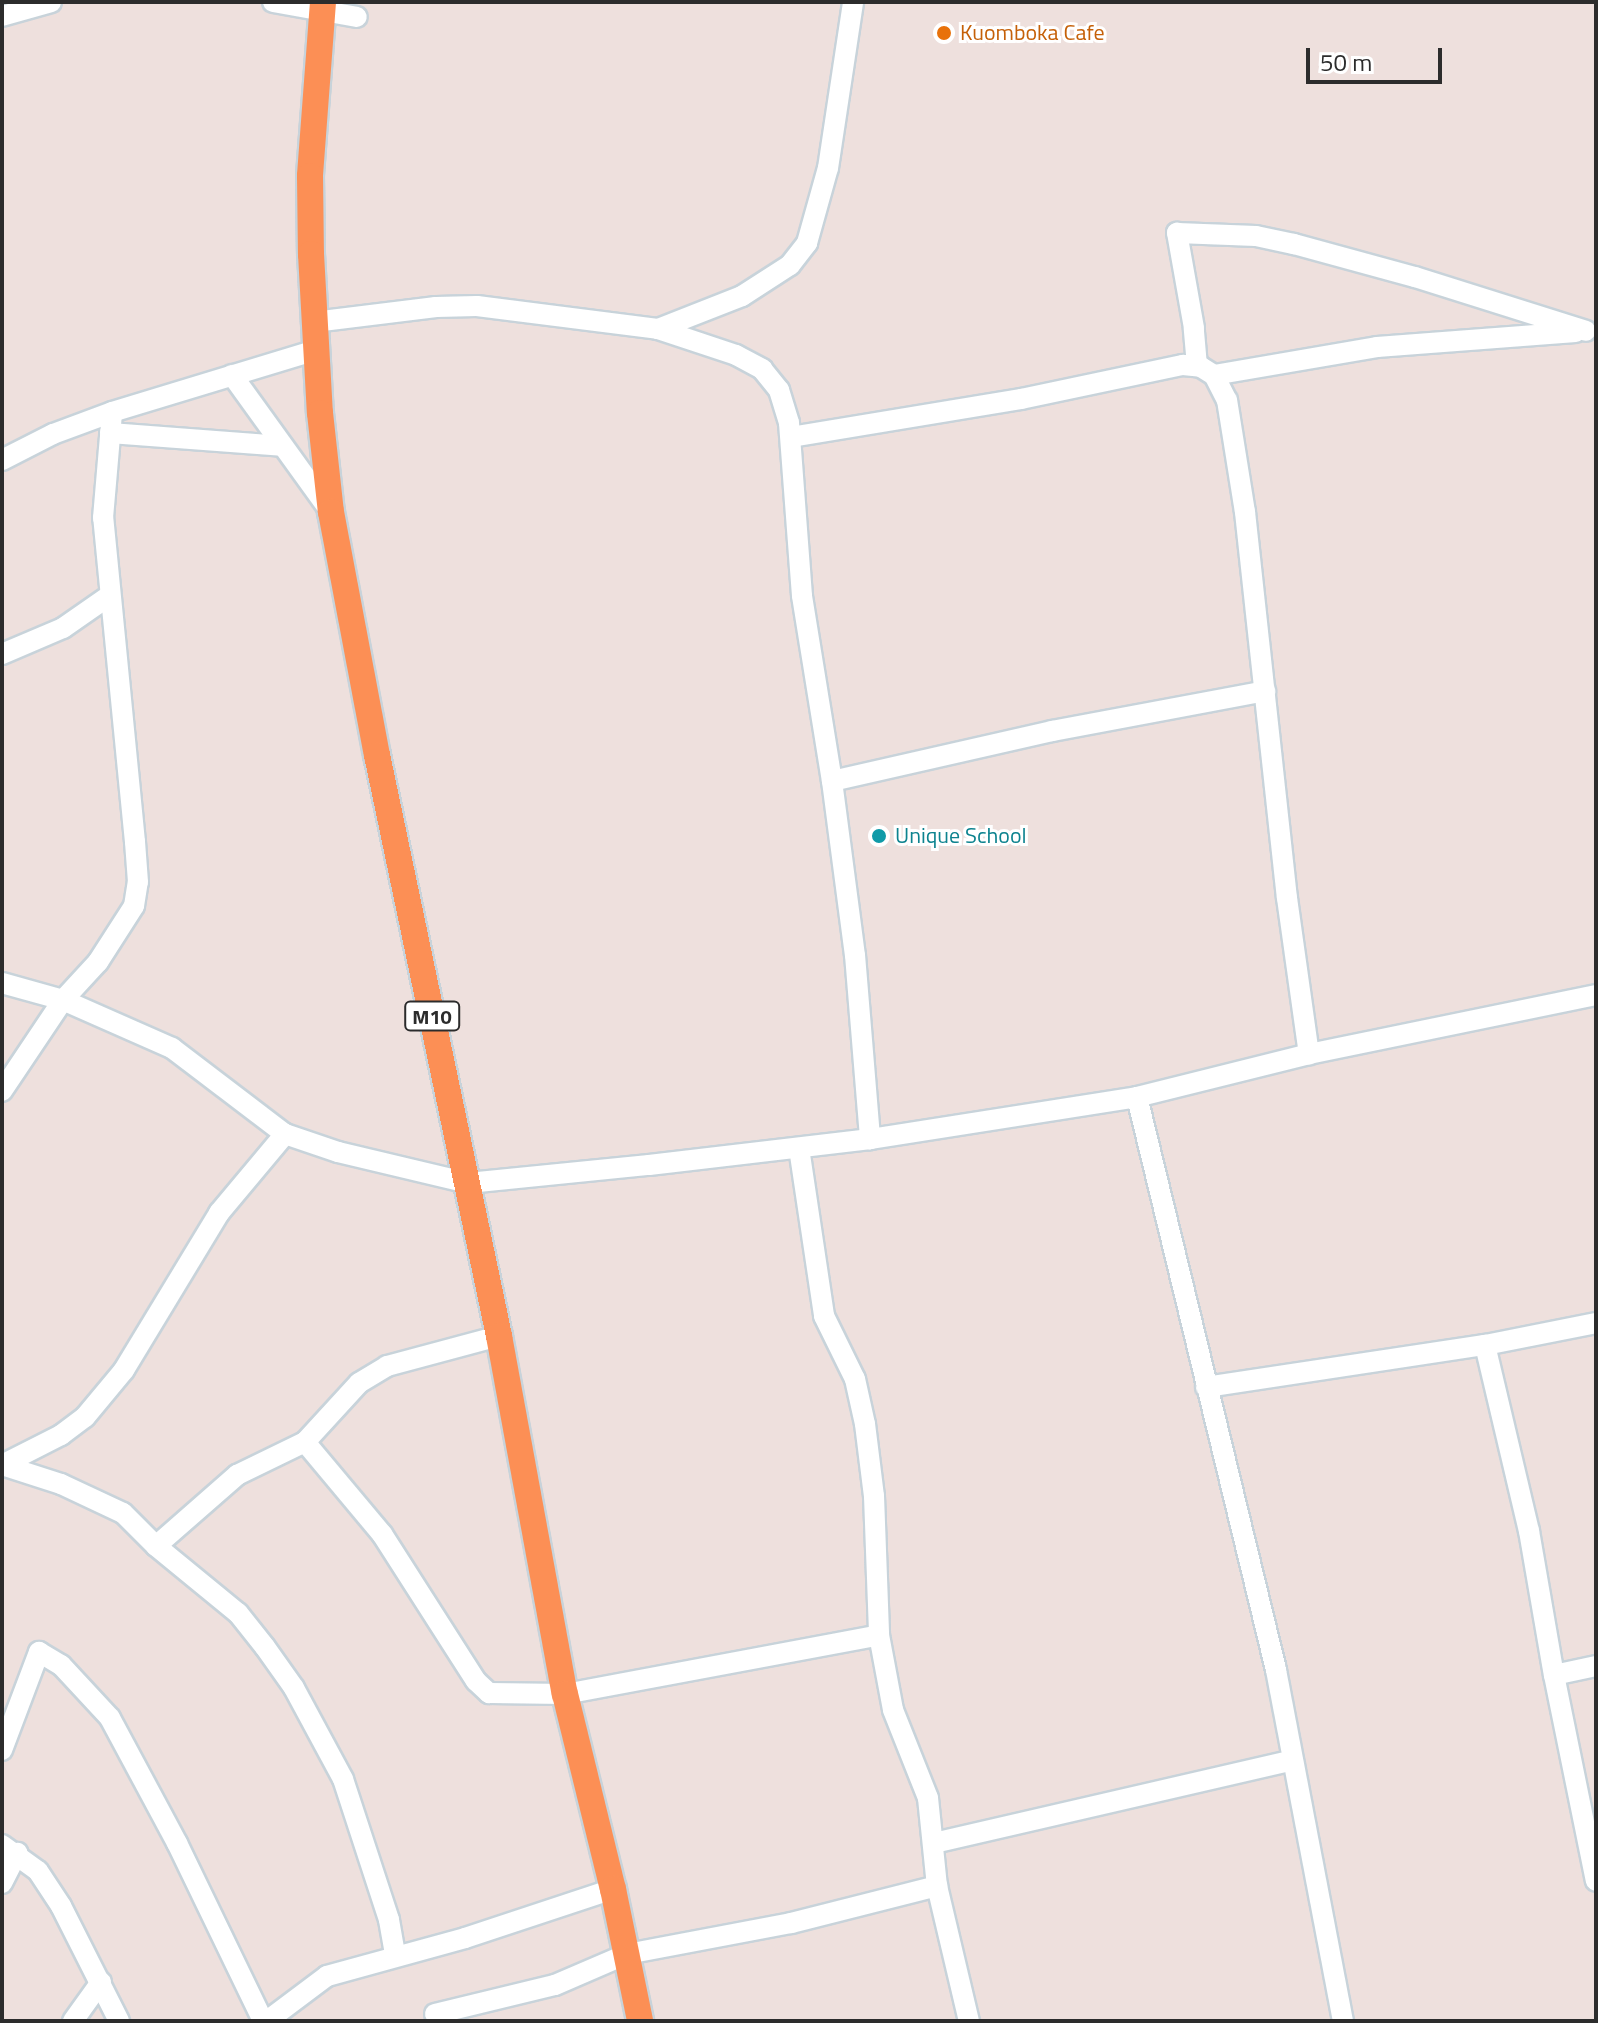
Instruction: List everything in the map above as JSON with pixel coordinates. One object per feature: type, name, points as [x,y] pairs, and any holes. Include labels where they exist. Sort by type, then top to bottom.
[{"type":"main road","name":"M10","points":[[323,7],[310,176],[314,322],[331,512],[377,755],[499,1336],[565,1694],[613,1889],[640,2021]]},
{"type":"street","points":[[2,16],[51,2]]},
{"type":"street","points":[[273,2],[323,7],[357,17]]},
{"type":"street","points":[[658,329],[686,321],[742,296],[790,265],[807,243],[828,168],[853,2]]},
{"type":"street","points":[[1309,1054],[1287,898],[1245,512],[1230,414],[1227,400],[1205,370],[1177,233],[1256,236],[1294,244],[1415,277],[1591,332]]},
{"type":"street","points":[[314,322],[436,307],[477,306],[658,329],[736,355],[762,369],[779,390],[791,437],[802,596],[832,781],[855,955],[870,1139]]},
{"type":"street","points":[[791,437],[1021,399],[1165,368],[1205,370],[1377,347],[1591,332]]},
{"type":"street","points":[[2,460],[53,434],[112,412],[316,350]]},
{"type":"street","points":[[232,375],[331,512]]},
{"type":"street","points":[[2,1091],[63,1000],[98,962],[123,927],[134,906],[138,882],[103,518],[112,412]]},
{"type":"street","points":[[110,433],[282,446]]},
{"type":"street","points":[[2,654],[63,628],[109,596]]},
{"type":"street","points":[[832,781],[1052,731],[1265,691]]},
{"type":"street","points":[[2,983],[63,1000],[172,1048],[285,1134],[338,1152],[468,1183],[870,1139],[1137,1097],[1309,1054],[1596,995]]},
{"type":"street","points":[[1137,1097],[1276,1670],[1343,2021]]},
{"type":"street","points":[[2,1465],[61,1435],[85,1417],[124,1370],[219,1213],[285,1134]]},
{"type":"street","points":[[799,1148],[824,1316],[855,1379],[865,1424],[874,1496],[879,1635],[893,1710],[928,1798],[937,1886],[969,2021]]},
{"type":"street","points":[[1206,1387],[1485,1345],[1596,1323]]},
{"type":"street","points":[[156,1546],[237,1475],[305,1442],[359,1383],[387,1366],[499,1336]]},
{"type":"street","points":[[1485,1345],[1529,1531],[1554,1675],[1596,1881]]},
{"type":"street","points":[[305,1442],[382,1534],[484,1690],[498,1695],[565,1694],[879,1635]]},
{"type":"street","points":[[2,1465],[61,1484],[123,1513],[156,1546],[238,1613],[307,1708],[343,1779],[389,1920],[395,1955]]},
{"type":"street","points":[[2,1750],[39,1652],[61,1665],[110,1718],[177,1843],[265,2021],[327,1976],[465,1938],[613,1889]]},
{"type":"street","points":[[1554,1675],[1596,1666]]},
{"type":"street","points":[[934,1843],[1293,1760]]},
{"type":"street","points":[[2,1883],[10,1849],[38,1871],[61,1906],[119,2021]]},
{"type":"street","points":[[435,2014],[555,1985],[627,1954],[791,1923],[937,1886]]},
{"type":"street","points":[[73,2021],[101,1982]]},
{"type":"place","name":"Kuomboka Cafe","points":[[944,33]]},
{"type":"place","name":"Unique School","points":[[879,836]]}]
